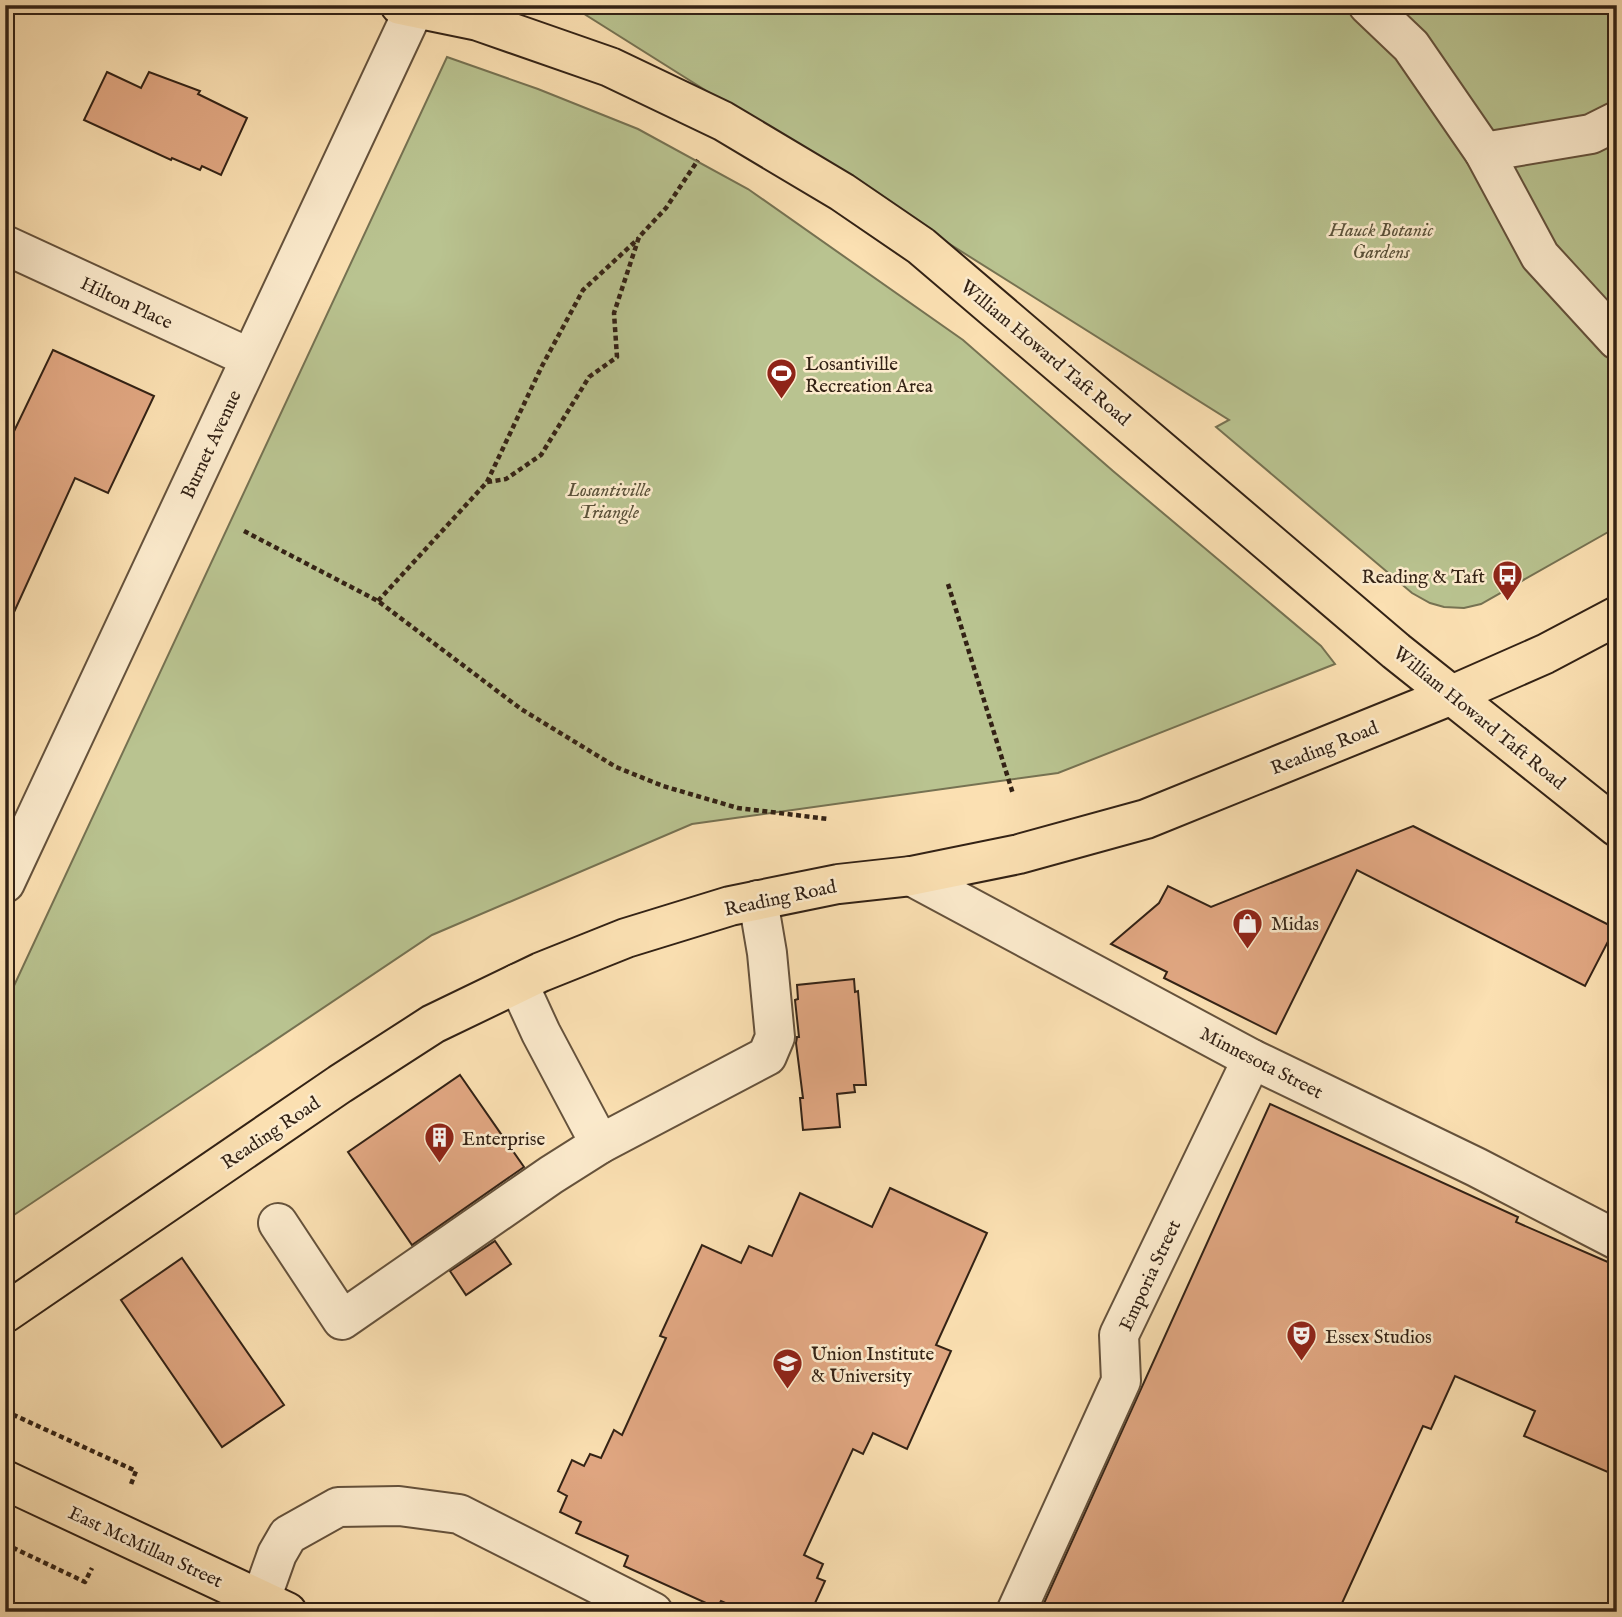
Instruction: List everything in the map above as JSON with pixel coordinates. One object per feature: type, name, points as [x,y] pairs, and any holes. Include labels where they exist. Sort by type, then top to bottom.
[{"type":"main road","name":"William Howard Taft Road","points":[[410,6],[478,20],[610,67],[723,121],[842,192],[921,246],[1396,651],[1617,827]]},
{"type":"main road","name":"Reading Road","points":[[8,1309],[433,1024],[518,983],[626,938],[730,906],[838,884],[911,876],[1019,854],[1146,820],[1452,695],[1545,654],[1617,616]]},
{"type":"main road","name":"East McMillan Street","points":[[19,1486],[274,1606]]},
{"type":"street","points":[[1368,5],[1411,46],[1484,152],[1540,256],[1617,340]]},
{"type":"street","name":"Burnet Avenue","points":[[5,883],[250,358],[410,6]]},
{"type":"street","points":[[1484,152],[1591,134],[1617,121]]},
{"type":"street","name":"Hilton Place","points":[[5,245],[250,358]]},
{"type":"street","name":"Minnesota Street","points":[[911,876],[1252,1059],[1476,1167],[1617,1240]]},
{"type":"street","points":[[278,1223],[342,1320],[600,1144],[767,1056],[775,1037],[767,953],[758,900]]},
{"type":"street","points":[[518,983],[541,1033],[600,1144]]},
{"type":"street","name":"Emporia Street","points":[[1016,1612],[1121,1381],[1119,1335],[1252,1059]]},
{"type":"street","points":[[274,1606],[277,1554],[288,1535],[338,1507],[399,1506],[459,1514],[653,1612]]},
{"type":"path","points":[[378,601],[487,482],[542,366],[583,290],[666,208],[698,160]]},
{"type":"path","points":[[487,482],[506,479],[541,455],[589,377],[617,357],[614,313],[639,237]]},
{"type":"path","points":[[244,531],[378,601],[521,709],[616,767],[663,786],[738,808],[828,819]]},
{"type":"path","points":[[948,584],[1013,794]]},
{"type":"path","points":[[5,1411],[135,1471],[130,1487]]},
{"type":"path","points":[[5,1544],[85,1581],[92,1568]]},
{"type":"green space","name":"Hauck Botanic Gardens","points":[[570,5],[1617,5],[1617,527],[1481,604],[1464,608],[1430,603],[1412,593],[1216,427],[1229,420]]},
{"type":"green space","name":"Losantiville Triangle","points":[[447,57],[538,89],[638,129],[748,189],[963,340],[1113,471],[1321,646],[1335,664],[1058,773],[692,824],[432,935],[5,1221],[5,1005]]},
{"type":"building","points":[[107,72],[141,88],[149,72],[200,91],[198,94],[247,118],[221,175],[202,166],[200,170],[172,158],[171,160],[84,120]]},
{"type":"building","points":[[53,350],[154,396],[108,493],[75,478],[5,632],[5,450]]},
{"type":"building","name":"Midas","points":[[1413,826],[1615,928],[1585,986],[1357,870],[1276,1034],[1164,978],[1167,972],[1111,944],[1159,903],[1168,886],[1211,907]]},
{"type":"building","points":[[854,979],[855,992],[858,991],[866,1085],[854,1085],[855,1092],[837,1094],[840,1127],[803,1130],[800,1098],[803,1098],[796,1043],[799,1037],[795,1000],[798,999],[797,985]]},
{"type":"building","name":"Enterprise","points":[[460,1075],[524,1167],[412,1245],[348,1152]]},
{"type":"building","name":"Essex Studios","points":[[1270,1104],[1518,1217],[1516,1222],[1617,1266],[1617,1476],[1524,1436],[1535,1411],[1455,1376],[1431,1429],[1423,1426],[1338,1612],[1040,1612]]},
{"type":"building","name":"Union Institute & University","points":[[890,1188],[987,1233],[936,1345],[951,1351],[907,1449],[873,1433],[863,1454],[853,1449],[804,1555],[823,1564],[817,1578],[825,1581],[811,1612],[746,1612],[721,1601],[717,1608],[624,1566],[628,1556],[576,1533],[581,1522],[560,1512],[567,1496],[558,1491],[572,1460],[584,1466],[590,1454],[601,1458],[614,1430],[622,1435],[666,1338],[660,1336],[702,1245],[741,1263],[749,1246],[772,1256],[800,1193],[872,1227]]},
{"type":"building","points":[[495,1241],[511,1264],[466,1295],[450,1271]]},
{"type":"building","points":[[182,1258],[284,1405],[222,1447],[121,1300]]},
{"type":"place","name":"Losantiville Recreation Area","points":[[782,401]]},
{"type":"place","name":"Reading & Taft","points":[[1508,603]]},
{"type":"place","name":"Midas","points":[[1248,950]]},
{"type":"place","name":"Enterprise","points":[[439,1165]]},
{"type":"place","name":"Essex Studios","points":[[1302,1363]]},
{"type":"place","name":"Union Institute & University","points":[[788,1391]]}]
